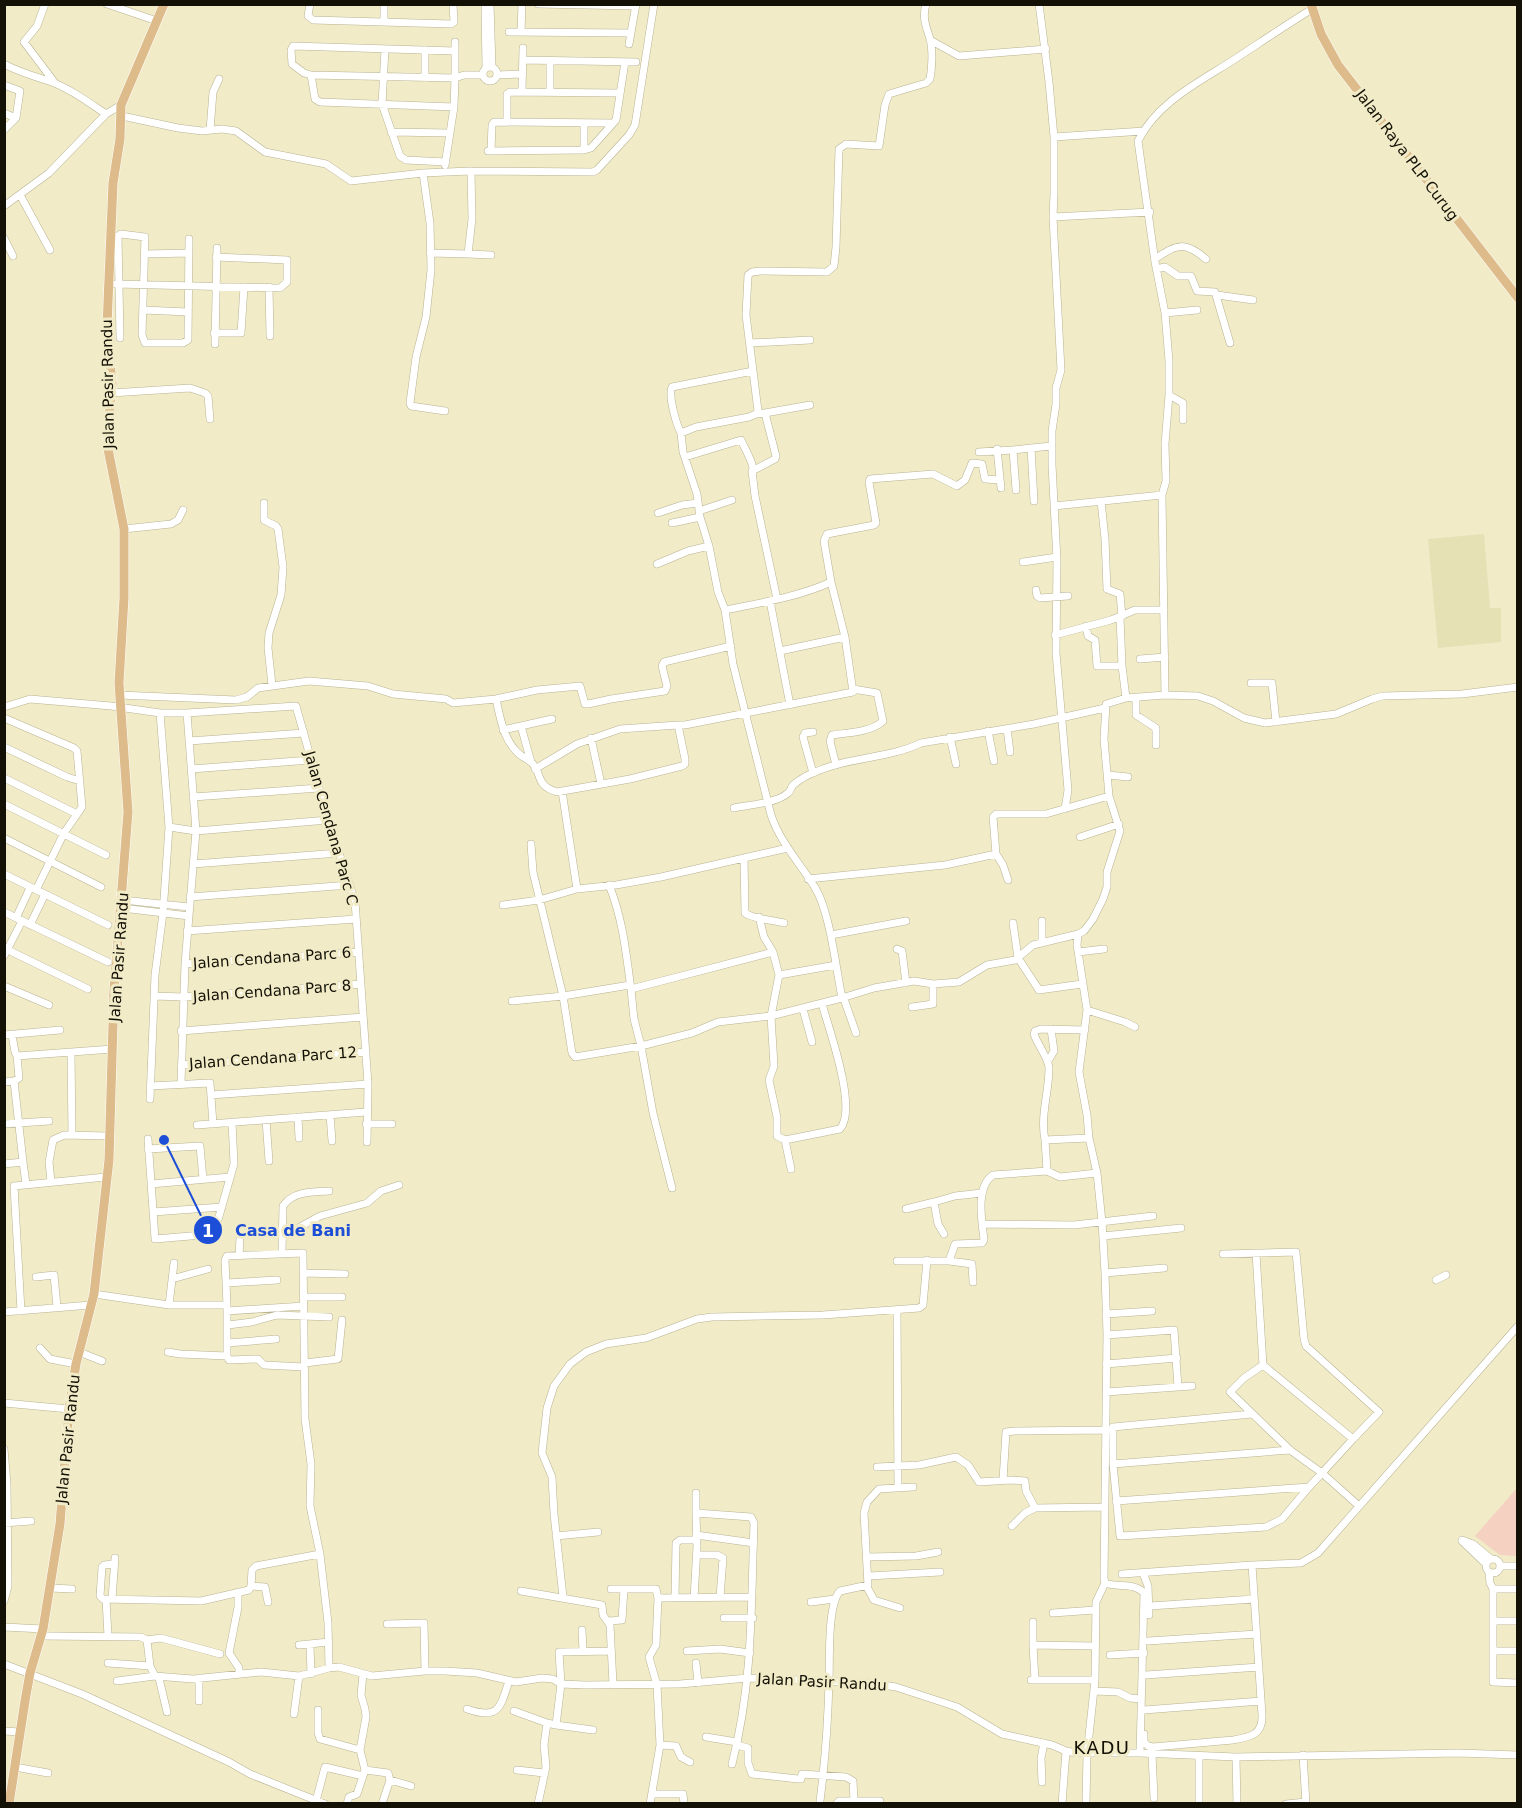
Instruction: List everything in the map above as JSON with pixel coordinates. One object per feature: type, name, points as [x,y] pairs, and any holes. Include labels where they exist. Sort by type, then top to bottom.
[{"type":"main road","points":[[122,105],[164,4]]},
{"type":"main road","name":"Jalan Raya PLP Curug","points":[[1312,7],[1321,34],[1338,65],[1518,298]]},
{"type":"main road","name":"Jalan Pasir Randu","points":[[9,1803],[30,1673],[42,1633],[60,1524],[69,1409],[76,1364],[94,1294],[106,1178],[114,990],[128,812],[119,695],[124,598],[124,529],[107,444],[111,393],[107,326],[114,284],[113,183],[122,105]]},
{"type":"street","points":[[45,4],[37,26],[26,38],[25,45],[57,85]]},
{"type":"street","points":[[107,4],[157,21]]},
{"type":"street","points":[[310,4],[308,16],[313,20],[453,23],[453,4]]},
{"type":"street","points":[[384,4],[384,22]]},
{"type":"street","points":[[484,4],[487,70]]},
{"type":"street","points":[[490,4],[486,80],[491,81],[497,75],[522,74]]},
{"type":"street","points":[[521,32],[522,4]]},
{"type":"street","points":[[538,4],[636,5],[630,44]]},
{"type":"street","points":[[122,116],[178,128],[236,131],[265,152],[326,164],[351,181],[471,171],[587,173],[597,170],[629,135],[635,125],[654,4]]},
{"type":"street","points":[[756,414],[759,408],[758,396],[746,306],[748,275],[761,271],[831,270],[835,262],[836,247],[839,149],[846,144],[879,146],[885,105],[889,94],[926,83],[930,79],[930,40],[924,23],[926,4]]},
{"type":"street","points":[[1039,4],[1046,49],[1054,136],[1053,217],[1061,370],[1056,388],[1052,446],[1057,557],[1055,635],[1068,790],[1065,809]]},
{"type":"street","points":[[1165,695],[1162,495],[1166,481],[1165,444],[1169,395],[1165,313],[1156,269],[1138,141],[1163,108],[1192,86],[1312,7]]},
{"type":"street","points":[[509,32],[631,33]]},
{"type":"street","points":[[930,40],[959,56],[1046,49]]},
{"type":"street","points":[[385,49],[382,104],[400,156],[403,160],[446,163],[454,107],[455,42]]},
{"type":"street","points":[[455,51],[291,48],[292,64],[311,75],[455,78],[496,70],[497,75]]},
{"type":"street","points":[[522,91],[523,48]]},
{"type":"street","points":[[425,50],[425,78]]},
{"type":"street","points":[[523,60],[636,62]]},
{"type":"street","points":[[550,61],[550,91]]},
{"type":"street","points":[[613,123],[492,123],[489,150],[584,150],[591,148],[613,123],[617,118],[625,62]]},
{"type":"street","points":[[4,64],[22,74],[57,85],[83,98],[106,114]]},
{"type":"street","points":[[311,75],[315,99],[320,102],[454,107]]},
{"type":"street","points":[[210,130],[213,92],[219,79]]},
{"type":"street","points":[[4,85],[20,91],[16,118],[4,130]]},
{"type":"street","points":[[507,122],[508,93],[550,91],[620,93]]},
{"type":"street","points":[[5,204],[49,173],[106,114],[122,105]]},
{"type":"street","points":[[4,113],[16,118]]},
{"type":"street","points":[[584,123],[584,150]]},
{"type":"street","points":[[1054,136],[1144,131]]},
{"type":"street","points":[[391,132],[450,133]]},
{"type":"street","points":[[468,254],[472,219],[471,171]]},
{"type":"street","points":[[423,174],[430,223],[431,270],[426,317],[416,357],[410,403],[411,406],[445,411]]},
{"type":"street","points":[[20,195],[50,250]]},
{"type":"street","points":[[1053,217],[1149,212]]},
{"type":"street","points":[[120,338],[114,284],[118,236],[121,234],[145,237],[142,339],[145,343],[186,342],[189,238]]},
{"type":"street","points":[[4,238],[13,256]]},
{"type":"street","points":[[1155,259],[1174,247],[1180,246],[1194,248],[1206,259]]},
{"type":"street","points":[[215,344],[217,248]]},
{"type":"street","points":[[144,254],[189,253]]},
{"type":"street","points":[[429,253],[492,255]]},
{"type":"street","points":[[114,284],[280,288],[287,282],[287,260],[216,257]]},
{"type":"street","points":[[1156,269],[1165,267],[1178,276],[1191,276],[1197,291],[1213,291],[1217,295],[1230,343]]},
{"type":"street","points":[[214,333],[241,333],[244,287]]},
{"type":"street","points":[[269,287],[270,336]]},
{"type":"street","points":[[1217,295],[1253,300]]},
{"type":"street","points":[[143,310],[188,312]]},
{"type":"street","points":[[1165,313],[1197,310]]},
{"type":"street","points":[[750,343],[810,340]]},
{"type":"street","points":[[753,371],[672,387],[669,393],[681,433],[685,457],[695,485],[718,591],[725,610],[733,664],[775,828],[815,886],[831,935],[843,998],[856,1033]]},
{"type":"street","points":[[111,393],[190,388],[205,393],[207,396],[210,419]]},
{"type":"street","points":[[1169,395],[1183,404],[1183,420]]},
{"type":"street","points":[[681,433],[696,427],[810,405]]},
{"type":"street","points":[[753,468],[776,458],[765,413]]},
{"type":"street","points":[[685,457],[741,440],[744,451],[751,459],[755,496],[790,705]]},
{"type":"street","points":[[979,452],[1052,446]]},
{"type":"street","points":[[1031,448],[1034,501]]},
{"type":"street","points":[[533,766],[591,738],[620,729],[685,725],[852,693],[845,637],[831,582],[824,541],[826,534],[876,523],[870,479],[933,474],[957,486],[965,480],[974,462],[982,464],[985,478],[1000,484],[997,449]]},
{"type":"street","points":[[1013,450],[1016,490]]},
{"type":"street","points":[[1054,507],[1162,495]]},
{"type":"street","points":[[672,523],[699,510],[732,500]]},
{"type":"street","points":[[1101,501],[1107,589],[1120,594],[1122,666],[1126,698]]},
{"type":"street","points":[[264,503],[264,520],[278,529],[283,567],[281,596],[268,640],[272,685]]},
{"type":"street","points":[[658,513],[682,505],[699,510]]},
{"type":"street","points":[[124,529],[171,524],[178,520],[183,510]]},
{"type":"street","points":[[657,564],[688,551],[709,546]]},
{"type":"street","points":[[1023,562],[1057,557]]},
{"type":"street","points":[[725,610],[773,600],[831,582]]},
{"type":"street","points":[[1036,591],[1038,597],[1068,596]]},
{"type":"street","points":[[1055,635],[1073,632],[1135,610],[1164,610]]},
{"type":"street","points":[[1086,626],[1088,636],[1095,640],[1097,666],[1122,666]]},
{"type":"street","points":[[780,651],[845,637]]},
{"type":"street","points":[[119,695],[236,700],[247,697],[258,688],[309,681],[368,686],[393,694],[446,699],[453,703],[580,686],[585,704],[588,704],[664,691],[667,686],[662,666],[664,662],[731,646]]},
{"type":"street","points":[[1140,659],[1165,657]]},
{"type":"street","points":[[1251,683],[1272,683],[1276,722]]},
{"type":"street","points":[[531,844],[533,872],[563,996],[572,1053],[575,1057],[642,1046],[692,1033],[718,1022],[771,1016],[803,1009],[874,988],[914,981],[933,984],[959,981],[987,964],[1011,962],[1033,945],[1084,931],[1093,919],[1107,887],[1107,872],[1119,838],[1119,824],[1109,796],[1104,739],[1106,704],[1136,697],[1198,696],[1253,721],[1265,723],[1336,714],[1383,696],[1462,694],[1518,687]]},
{"type":"street","points":[[836,765],[830,741],[832,735],[880,724],[883,721],[877,693],[853,689]]},
{"type":"street","points":[[1136,697],[1136,716],[1156,728],[1156,745]]},
{"type":"street","points":[[4,707],[30,699],[160,713],[187,713],[196,831],[183,997],[181,1084]]},
{"type":"street","points":[[496,699],[503,730],[511,746],[533,766]]},
{"type":"street","name":"Jalan Cendana Parc C","points":[[187,713],[296,706],[328,820],[355,901],[368,1084],[367,1142]]},
{"type":"street","points":[[734,808],[768,801],[788,793],[792,786],[813,773],[836,765],[913,747],[921,743],[1006,729],[1105,708]]},
{"type":"street","points":[[150,1099],[155,975],[164,909],[169,827],[160,713]]},
{"type":"street","points":[[4,718],[77,751],[82,807],[64,833],[33,889],[5,951],[88,989]]},
{"type":"street","points":[[503,730],[552,718]]},
{"type":"street","points":[[521,726],[539,780],[548,789],[562,791],[630,779],[685,764],[678,725]]},
{"type":"street","points":[[1006,729],[1010,752]]},
{"type":"street","points":[[988,731],[994,761]]},
{"type":"street","points":[[813,732],[805,733],[803,737],[813,773]]},
{"type":"street","points":[[189,741],[304,733]]},
{"type":"street","points":[[950,737],[956,764]]},
{"type":"street","points":[[591,738],[601,784]]},
{"type":"street","points":[[4,747],[80,781]]},
{"type":"street","points":[[191,769],[311,760]]},
{"type":"street","points":[[1108,774],[1128,777]]},
{"type":"street","points":[[4,778],[77,814]]},
{"type":"street","points":[[193,797],[319,788]]},
{"type":"street","points":[[562,791],[577,889]]},
{"type":"street","points":[[1008,880],[1003,864],[996,854],[993,817],[996,814],[1046,814],[1109,796]]},
{"type":"street","points":[[4,804],[106,855]]},
{"type":"street","points":[[169,827],[196,831],[328,820]]},
{"type":"street","points":[[1080,837],[1119,824]]},
{"type":"street","points":[[4,838],[101,886]]},
{"type":"street","points":[[503,904],[539,900],[577,889],[661,877],[788,848]]},
{"type":"street","points":[[193,864],[339,853]]},
{"type":"street","points":[[808,879],[945,865],[996,854]]},
{"type":"street","points":[[744,858],[745,913],[752,918],[759,917],[784,923]]},
{"type":"street","points":[[4,874],[108,925]]},
{"type":"street","points":[[190,897],[350,885]]},
{"type":"street","points":[[609,885],[627,948],[634,1019],[642,1046],[653,1113],[672,1188]]},
{"type":"street","points":[[30,925],[45,894]]},
{"type":"street","points":[[122,904],[164,909],[189,916]]},
{"type":"street","points":[[164,909],[189,907]]},
{"type":"street","points":[[4,912],[108,962]]},
{"type":"street","points":[[759,917],[779,975],[771,1016],[774,1066],[769,1080],[776,1112],[777,1136],[785,1140],[840,1129],[845,1122],[845,1093],[822,1004]]},
{"type":"street","points":[[188,931],[356,919]]},
{"type":"street","points":[[831,935],[906,921]]},
{"type":"street","points":[[1042,921],[1042,942]]},
{"type":"street","points":[[1013,923],[1018,958],[1039,990],[1082,984]]},
{"type":"street","points":[[1078,934],[1078,952],[1087,1010],[1079,1072],[1097,1173],[1103,1236],[1107,1335],[1105,1583],[1097,1596],[1095,1610],[1095,1680],[1087,1754],[1086,1803]]},
{"type":"street","points":[[1078,952],[1104,949]]},
{"type":"street","points":[[897,950],[902,951],[906,983]]},
{"type":"street","name":"Jalan Cendana Parc 6","points":[[185,964],[358,952]]},
{"type":"street","points":[[512,1001],[630,987],[772,952]]},
{"type":"street","points":[[779,975],[836,965]]},
{"type":"street","name":"Jalan Cendana Parc 8","points":[[154,996],[183,997],[361,984]]},
{"type":"street","points":[[912,1007],[933,1004],[933,984]]},
{"type":"street","points":[[4,986],[49,1005]]},
{"type":"street","points":[[803,1009],[812,1042]]},
{"type":"street","points":[[1087,1010],[1135,1027]]},
{"type":"street","points":[[182,1031],[363,1017]]},
{"type":"street","points":[[1047,1171],[1044,1102],[1049,1068],[1048,1060],[1040,1049],[1034,1033],[1037,1030],[1051,1029],[1085,1030]]},
{"type":"street","points":[[1048,1060],[1054,1051],[1051,1029]]},
{"type":"street","points":[[4,1082],[19,1078],[18,1056],[8,1035],[60,1030]]},
{"type":"street","points":[[18,1056],[113,1049]]},
{"type":"street","name":"Jalan Cendana Parc 12","points":[[181,1065],[366,1052]]},
{"type":"street","points":[[71,1053],[72,1135]]},
{"type":"street","points":[[14,1081],[26,1184]]},
{"type":"street","points":[[150,1086],[210,1083],[213,1124]]},
{"type":"street","points":[[211,1095],[368,1084]]},
{"type":"street","points":[[197,1125],[366,1112]]},
{"type":"street","points":[[330,1115],[332,1141]]},
{"type":"street","points":[[298,1117],[299,1138]]},
{"type":"street","points":[[266,1120],[269,1161]]},
{"type":"street","points":[[4,1125],[49,1121]]},
{"type":"street","points":[[147,1139],[155,1239],[214,1234],[234,1164],[231,1122]]},
{"type":"street","points":[[366,1124],[392,1124]]},
{"type":"street","points":[[51,1181],[49,1162],[53,1140],[64,1135],[108,1136]]},
{"type":"street","points":[[1045,1140],[1089,1138]]},
{"type":"street","points":[[785,1140],[790,1169]]},
{"type":"street","points":[[148,1149],[200,1146],[203,1179]]},
{"type":"street","points":[[4,1164],[23,1162]]},
{"type":"street","points":[[949,1261],[955,1244],[980,1245],[982,1243],[982,1193],[989,1178],[993,1175],[1047,1171],[1059,1177],[1097,1173]]},
{"type":"street","points":[[151,1184],[230,1177]]},
{"type":"street","points":[[21,1311],[14,1186],[106,1178]]},
{"type":"street","points":[[282,1237],[320,1216],[366,1203],[381,1191],[399,1185]]},
{"type":"street","points":[[282,1253],[284,1206],[290,1198],[301,1194],[329,1191]]},
{"type":"street","points":[[906,1209],[955,1196],[982,1193]]},
{"type":"street","points":[[934,1202],[938,1224],[944,1234]]},
{"type":"street","points":[[153,1212],[222,1207]]},
{"type":"street","points":[[983,1224],[1074,1225],[1153,1216]]},
{"type":"street","points":[[4,1227],[15,1227]]},
{"type":"street","points":[[1103,1236],[1181,1228]]},
{"type":"street","points":[[239,1255],[240,1238]]},
{"type":"street","points":[[1223,1254],[1296,1252],[1306,1346],[1379,1412],[1282,1519],[1266,1527],[1122,1536],[1119,1533],[1113,1464],[1113,1427],[1252,1414]]},
{"type":"street","points":[[117,1681],[157,1677],[199,1678],[261,1672],[299,1676],[329,1668],[328,1623],[320,1554],[310,1506],[311,1464],[305,1419],[303,1253],[226,1257],[227,1356]]},
{"type":"street","points":[[1256,1253],[1263,1365],[1353,1439]]},
{"type":"street","points":[[562,1597],[552,1477],[542,1453],[548,1408],[555,1386],[570,1364],[586,1352],[606,1344],[646,1338],[697,1319],[823,1315],[919,1308],[923,1305],[927,1260]]},
{"type":"street","points":[[897,1261],[927,1260],[972,1264],[973,1282]]},
{"type":"street","points":[[169,1305],[174,1263]]},
{"type":"street","points":[[1105,1273],[1164,1268]]},
{"type":"street","points":[[172,1279],[208,1269]]},
{"type":"street","points":[[303,1273],[345,1274]]},
{"type":"street","points":[[36,1277],[54,1275],[57,1307]]},
{"type":"street","points":[[1436,1280],[1446,1275]]},
{"type":"street","points":[[227,1283],[277,1280]]},
{"type":"street","points":[[94,1294],[169,1305],[227,1308],[304,1306]]},
{"type":"street","points":[[304,1297],[342,1297]]},
{"type":"street","points":[[4,1312],[91,1305]]},
{"type":"street","points":[[897,1310],[898,1488]]},
{"type":"street","points":[[1106,1314],[1152,1311]]},
{"type":"street","points":[[228,1325],[277,1316],[329,1317]]},
{"type":"street","points":[[168,1352],[227,1356],[231,1360],[258,1359],[264,1365],[304,1365],[338,1359],[342,1320]]},
{"type":"street","points":[[1122,1574],[1301,1563],[1311,1559],[1518,1326]]},
{"type":"street","points":[[1107,1335],[1174,1330],[1178,1387]]},
{"type":"street","points":[[228,1343],[276,1339]]},
{"type":"street","points":[[40,1348],[50,1359],[76,1364]]},
{"type":"street","points":[[79,1352],[102,1361]]},
{"type":"street","points":[[1106,1364],[1177,1358]]},
{"type":"street","points":[[1263,1365],[1244,1378],[1230,1392],[1290,1450],[1322,1473],[1359,1506]]},
{"type":"street","points":[[1106,1392],[1192,1386]]},
{"type":"street","points":[[4,1403],[69,1409]]},
{"type":"street","points":[[1003,1480],[1006,1432],[1107,1430]]},
{"type":"street","points":[[4,1449],[8,1586],[4,1601]]},
{"type":"street","points":[[1113,1464],[1290,1450]]},
{"type":"street","points":[[877,1467],[928,1464],[956,1457],[968,1465],[979,1482],[1025,1481],[1026,1491],[1035,1508]]},
{"type":"street","points":[[900,1608],[874,1600],[867,1587],[869,1576],[864,1509],[876,1491],[913,1487]]},
{"type":"street","points":[[1116,1501],[1309,1487]]},
{"type":"street","points":[[694,1598],[697,1556],[696,1493]]},
{"type":"street","points":[[1012,1526],[1025,1513],[1035,1508],[1105,1507]]},
{"type":"street","points":[[696,1513],[751,1517],[754,1523],[751,1597],[753,1618],[748,1678],[743,1716],[732,1764]]},
{"type":"street","points":[[6,1523],[31,1521]]},
{"type":"street","points":[[556,1536],[598,1532]]},
{"type":"street","points":[[675,1598],[676,1543],[680,1540],[697,1538],[754,1543]]},
{"type":"street","points":[[867,1557],[916,1556],[938,1552]]},
{"type":"street","points":[[108,1636],[109,1599],[114,1561],[102,1567],[100,1596],[109,1599],[201,1601],[249,1590],[252,1586],[253,1567],[320,1554]]},
{"type":"street","points":[[697,1556],[717,1555],[723,1558],[720,1597]]},
{"type":"street","points":[[1518,1566],[1495,1571],[1486,1567],[1488,1562],[1497,1560],[1495,1571],[1496,1583],[1493,1589],[1493,1682],[1518,1683]]},
{"type":"street","points":[[1143,1573],[1148,1586],[1150,1606],[1144,1742],[1153,1747],[1233,1740],[1253,1735],[1261,1728],[1252,1565]]},
{"type":"street","points":[[869,1576],[940,1572]]},
{"type":"street","points":[[1105,1583],[1138,1587],[1144,1593],[1140,1753]]},
{"type":"street","points":[[252,1586],[265,1587],[268,1602]]},
{"type":"street","points":[[820,1801],[824,1776],[829,1681],[828,1653],[835,1599],[840,1591],[867,1587]]},
{"type":"street","points":[[50,1588],[72,1589]]},
{"type":"street","points":[[1493,1589],[1518,1588]]},
{"type":"street","points":[[611,1589],[656,1589],[658,1598],[656,1645],[649,1656],[657,1685],[660,1745],[650,1803]]},
{"type":"street","points":[[521,1591],[602,1605],[603,1615],[609,1621],[620,1622],[624,1589]]},
{"type":"street","points":[[238,1592],[238,1607],[230,1653],[239,1668],[239,1674]]},
{"type":"street","points":[[658,1598],[751,1597]]},
{"type":"street","points":[[811,1602],[835,1599]]},
{"type":"street","points":[[1150,1606],[1254,1599]]},
{"type":"street","points":[[1053,1613],[1095,1610]]},
{"type":"street","points":[[724,1618],[753,1618]]},
{"type":"street","points":[[609,1621],[613,1684]]},
{"type":"street","points":[[1493,1621],[1518,1621]]},
{"type":"street","points":[[1033,1622],[1033,1680],[1095,1680]]},
{"type":"street","points":[[387,1624],[424,1623],[425,1671]]},
{"type":"street","points":[[4,1628],[42,1633],[138,1636],[147,1640],[160,1638],[220,1654]]},
{"type":"street","points":[[582,1630],[583,1652]]},
{"type":"street","points":[[1148,1641],[1257,1634]]},
{"type":"street","points":[[147,1640],[150,1666],[157,1677],[167,1712]]},
{"type":"street","points":[[299,1645],[329,1642]]},
{"type":"street","points":[[310,1645],[311,1674]]},
{"type":"street","points":[[1033,1646],[1095,1646]]},
{"type":"street","points":[[687,1651],[720,1649],[750,1653]]},
{"type":"street","points":[[556,1725],[561,1684],[559,1652],[611,1651]]},
{"type":"street","points":[[1493,1651],[1518,1651]]},
{"type":"street","points":[[1110,1655],[1144,1653]]},
{"type":"street","points":[[108,1663],[150,1666]]},
{"type":"street","points":[[696,1663],[698,1683]]},
{"type":"street","points":[[4,1664],[82,1694],[229,1762],[250,1774],[325,1803]]},
{"type":"street","points":[[1146,1675],[1259,1667]]},
{"type":"street","name":"Jalan Pasir Randu","points":[[329,1668],[345,1668],[363,1674],[383,1676],[425,1671],[474,1673],[509,1681],[553,1679],[561,1684],[657,1685],[748,1678],[870,1683],[896,1687],[957,1707],[996,1732],[1044,1743],[1066,1751],[1087,1754],[1140,1753],[1236,1757],[1458,1753],[1518,1755]]},
{"type":"street","points":[[347,1803],[350,1797],[357,1794],[364,1773],[360,1750],[366,1717],[361,1695],[363,1674]]},
{"type":"street","points":[[294,1714],[299,1676]]},
{"type":"street","points":[[199,1678],[199,1701]]},
{"type":"street","points":[[467,1709],[486,1714],[492,1713],[502,1702],[509,1681]]},
{"type":"street","points":[[1094,1691],[1118,1692],[1130,1698],[1141,1699]]},
{"type":"street","points":[[1144,1710],[1261,1701]]},
{"type":"street","points":[[318,1710],[320,1739],[360,1750]]},
{"type":"street","points":[[514,1711],[546,1723],[594,1730]]},
{"type":"street","points":[[538,1803],[546,1762],[543,1745],[546,1723]]},
{"type":"street","points":[[4,1731],[20,1732]]},
{"type":"street","points":[[706,1737],[737,1743],[748,1748],[748,1763],[752,1774],[798,1779],[801,1779],[802,1774],[846,1777],[853,1781],[854,1801]]},
{"type":"street","points":[[1042,1782],[1041,1758],[1044,1743]]},
{"type":"street","points":[[660,1745],[676,1746],[681,1757],[690,1762]]},
{"type":"street","points":[[1062,1803],[1066,1751]]},
{"type":"street","points":[[1152,1754],[1154,1798]]},
{"type":"street","points":[[1286,1803],[1306,1803],[1303,1755]]},
{"type":"street","points":[[1199,1756],[1199,1803]]},
{"type":"street","points":[[1236,1757],[1237,1803]]},
{"type":"street","points":[[15,1767],[48,1773]]},
{"type":"street","points":[[316,1801],[325,1767],[364,1773],[388,1773],[390,1780],[382,1803]]},
{"type":"street","points":[[517,1770],[544,1773]]},
{"type":"street","points":[[390,1780],[411,1786]]},
{"type":"street","points":[[652,1794],[683,1794],[684,1803]]},
{"type":"street","points":[[836,1803],[839,1801],[880,1801]]},
{"type":"shaded area","points":[[1484,534],[1490,608],[1501,608],[1501,642],[1438,648],[1428,539]]},
{"type":"shaded area","points":[[1517,1488],[1517,1556],[1500,1555],[1475,1536]]},
{"type":"place","name":"Casa de Bani","points":[[164,1140]]},
{"type":"district","name":"KADU","points":[[1102,1747]]}]
